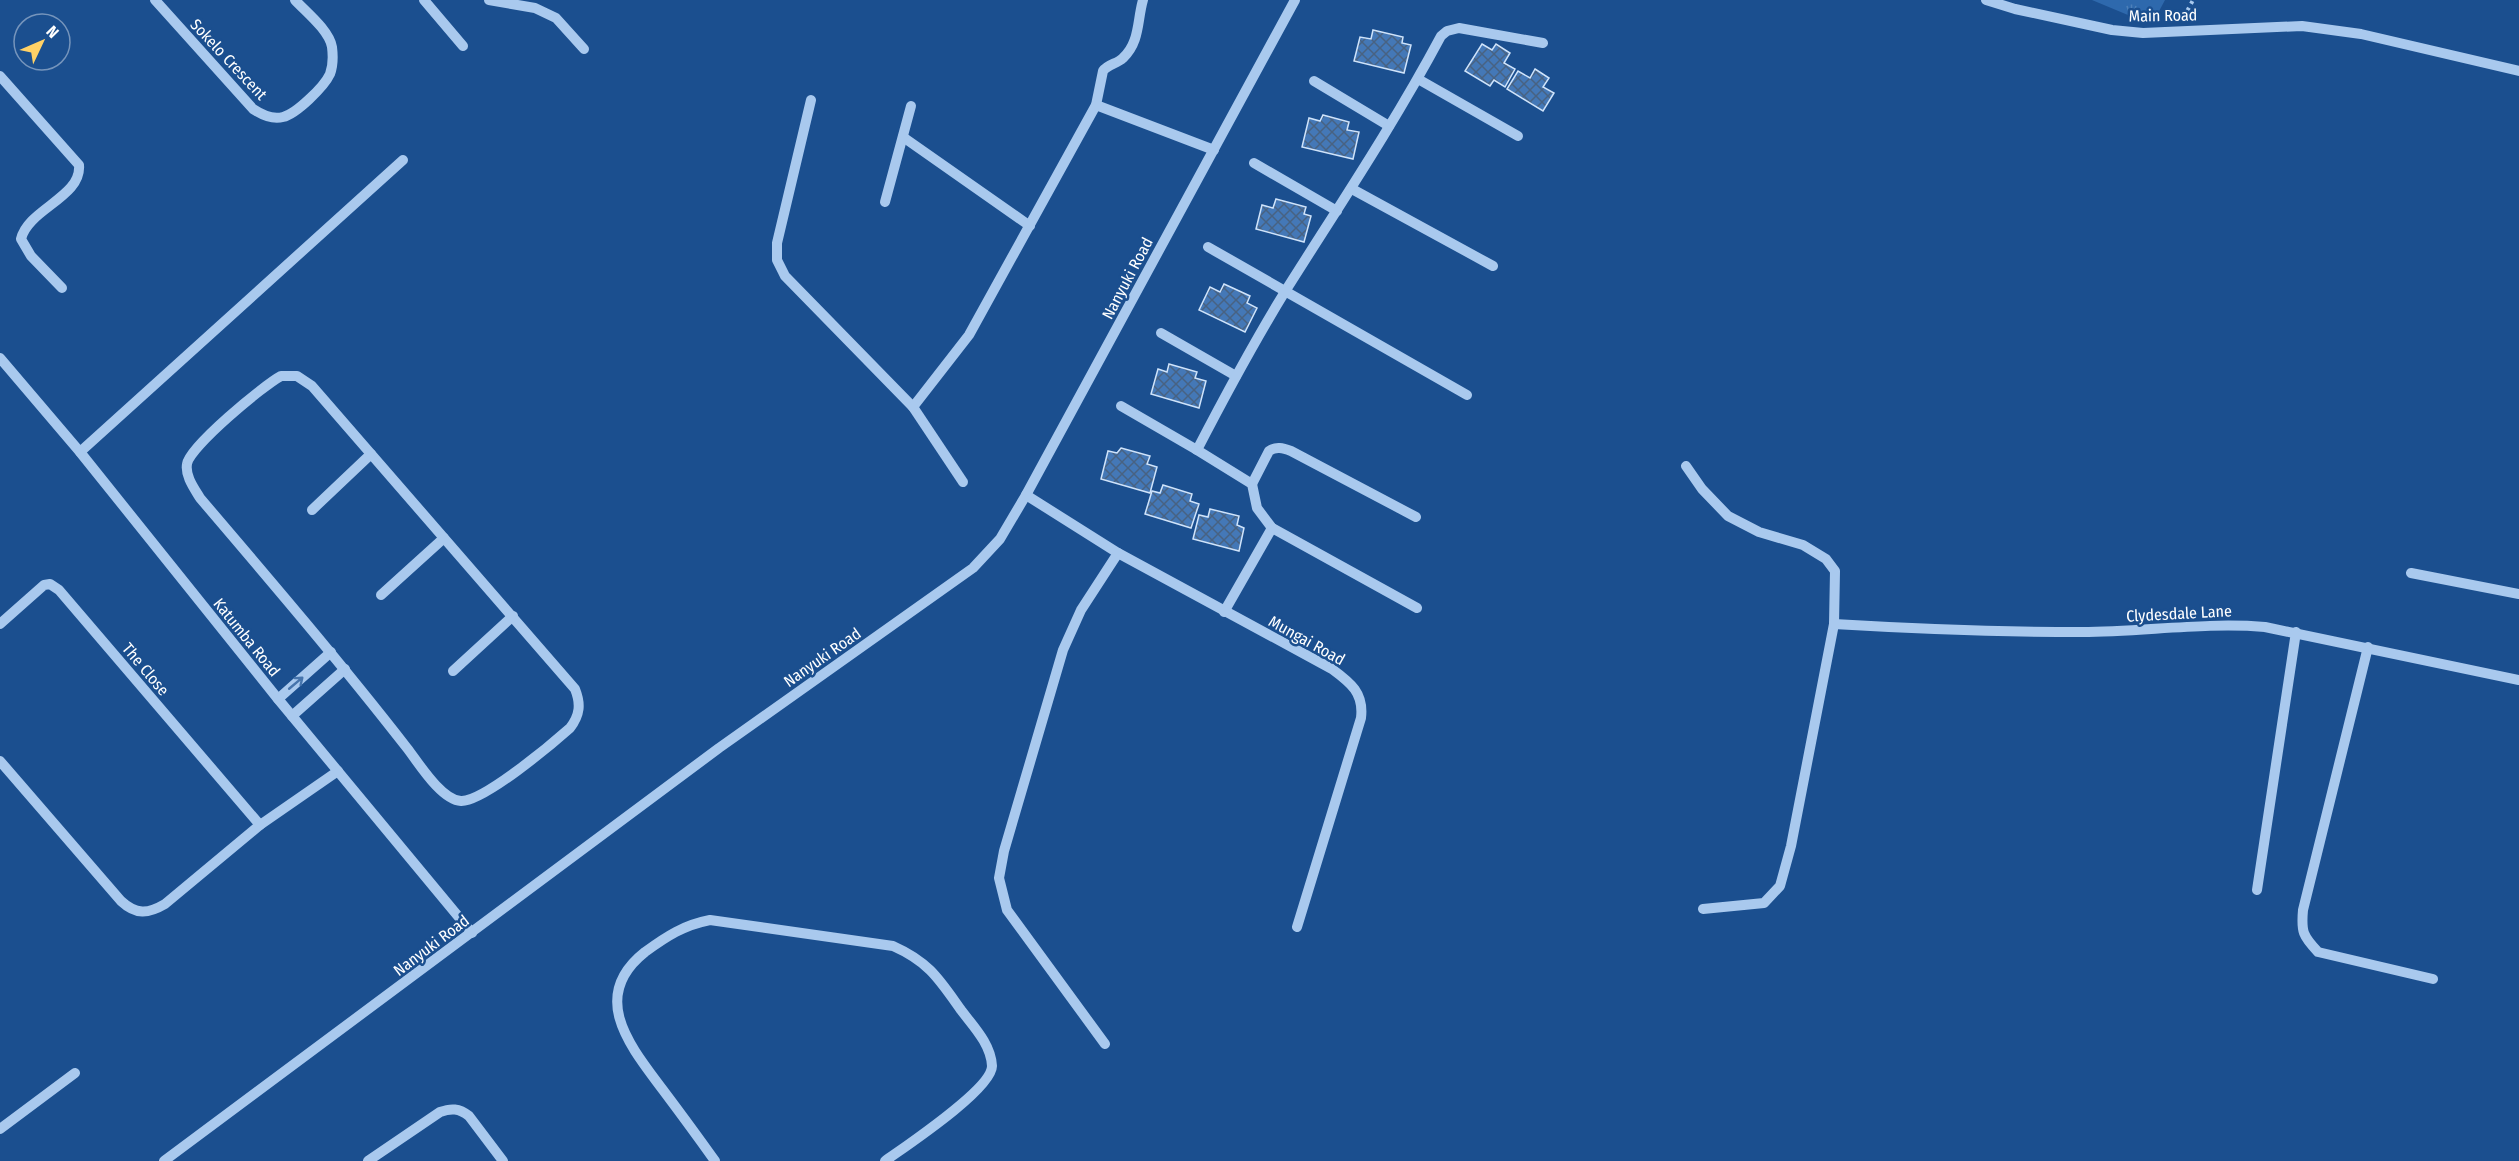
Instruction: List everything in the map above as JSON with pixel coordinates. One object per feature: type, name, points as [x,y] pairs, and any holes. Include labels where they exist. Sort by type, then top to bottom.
[{"type":"street","name":"Sokelo Crescent","points":[[155,0],[253,109],[274,118],[285,117],[295,112],[324,83],[333,63],[332,45],[326,35],[295,0]]},
{"type":"street","points":[[424,0],[463,46]]},
{"type":"street","points":[[489,0],[535,8],[556,18],[584,49]]},
{"type":"street","points":[[912,407],[969,335],[1096,105],[1103,71],[1124,57],[1134,44],[1143,0]]},
{"type":"street","name":"Nanyuki Road","points":[[164,1161],[719,748],[973,568],[1000,538],[1026,495],[1295,0]]},
{"type":"street","name":"Main Road","points":[[1986,0],[2015,9],[2112,30],[2143,33],[2302,26],[2361,34],[2519,71]]},
{"type":"street","points":[[1197,450],[1285,291],[1352,189],[1441,36],[1454,29],[1543,43]]},
{"type":"street","points":[[0,76],[79,165],[76,181],[32,220],[21,239],[31,256],[62,288]]},
{"type":"street","points":[[1418,79],[1518,136]]},
{"type":"street","points":[[1314,81],[1389,126]]},
{"type":"street","points":[[811,100],[777,243],[777,260],[785,276],[912,407],[963,482]]},
{"type":"street","points":[[1096,105],[1214,150]]},
{"type":"street","points":[[885,202],[911,106]]},
{"type":"street","points":[[903,137],[1030,226]]},
{"type":"street","points":[[80,452],[403,160]]},
{"type":"street","points":[[1254,163],[1337,211]]},
{"type":"street","points":[[1352,189],[1493,266]]},
{"type":"street","points":[[1208,247],[1467,395]]},
{"type":"street","points":[[1161,333],[1236,376]]},
{"type":"street","name":"Katumba Road","points":[[0,358],[80,452],[278,699],[472,933]]},
{"type":"street","points":[[281,376],[297,376],[306,381],[444,538],[575,689],[579,698],[578,713],[570,728],[486,793],[468,800],[457,800],[450,797],[434,783],[345,669],[200,498],[189,477],[187,462],[198,444],[281,376]]},
{"type":"street","points":[[1121,406],[1252,484]]},
{"type":"street","points":[[1416,517],[1282,448],[1269,451],[1252,484],[1257,508],[1272,528],[1417,608]]},
{"type":"street","points":[[312,510],[371,454]]},
{"type":"street","points":[[1686,466],[1702,489],[1728,516],[1759,532],[1803,545],[1826,559],[1835,571],[1834,624],[1791,846],[1780,886],[1764,903],[1703,909]]},
{"type":"street","name":"Mungai Road","points":[[1026,495],[1118,553],[1332,669],[1355,687],[1361,696],[1361,718],[1297,927]]},
{"type":"street","points":[[1224,612],[1272,528]]},
{"type":"street","points":[[381,594],[444,538]]},
{"type":"street","points":[[1105,1044],[1007,910],[999,878],[1004,851],[1063,650],[1081,610],[1118,553]]},
{"type":"street","points":[[2410,573],[2519,594]]},
{"type":"street","name":"The Close","points":[[0,624],[44,585],[50,584],[59,590],[260,825]]},
{"type":"street","points":[[453,671],[513,616]]},
{"type":"street","name":"Clydesdale Lane","points":[[1834,624],[2083,632],[2234,624],[2296,632],[2519,680]]},
{"type":"street","points":[[2257,890],[2296,632]]},
{"type":"street","points":[[2368,647],[2303,910],[2304,938],[2318,952],[2433,979]]},
{"type":"street","points":[[278,699],[331,652]]},
{"type":"street","points":[[292,716],[345,669]]},
{"type":"street","points":[[0,761],[122,901],[134,911],[154,910],[165,904],[260,825],[338,771]]},
{"type":"street","points":[[715,1161],[633,1049],[619,1023],[617,999],[621,979],[633,962],[671,933],[689,924],[710,920],[893,946],[923,962],[936,975],[985,1042],[992,1067],[988,1079],[975,1094],[891,1159]]},
{"type":"street","points":[[0,1129],[75,1073]]},
{"type":"street","points":[[368,1161],[440,1112],[448,1109],[463,1112],[469,1116],[503,1161]]},
{"type":"green space","points":[[2092,0],[2165,0],[2158,13],[2128,15]]},
{"type":"building","points":[[1373,30],[1403,37],[1402,43],[1411,45],[1404,73],[1354,61],[1360,37],[1371,39]]},
{"type":"building","points":[[1482,44],[1492,50],[1496,44],[1510,53],[1504,63],[1515,69],[1505,87],[1494,80],[1490,86],[1465,71]]},
{"type":"building","points":[[1535,69],[1549,78],[1543,87],[1554,93],[1543,111],[1507,89],[1518,71],[1530,78]]},
{"type":"building","points":[[1323,115],[1349,122],[1347,130],[1359,132],[1353,159],[1302,147],[1309,118],[1320,121]]},
{"type":"building","points":[[1276,199],[1306,207],[1304,214],[1311,216],[1304,242],[1256,229],[1262,205],[1273,208]]},
{"type":"building","points":[[1224,284],[1250,296],[1247,303],[1257,308],[1245,332],[1199,310],[1210,287],[1220,292]]},
{"type":"building","points":[[1169,364],[1197,372],[1195,378],[1206,381],[1199,408],[1151,394],[1158,369],[1167,372]]},
{"type":"building","points":[[1121,448],[1150,456],[1147,464],[1157,467],[1150,493],[1101,479],[1108,451],[1117,453]]},
{"type":"building","points":[[1163,485],[1192,494],[1190,501],[1199,504],[1191,528],[1145,514],[1152,491],[1160,493]]},
{"type":"building","points":[[1210,509],[1239,516],[1237,525],[1244,528],[1239,551],[1193,539],[1199,515],[1208,517]]}]
